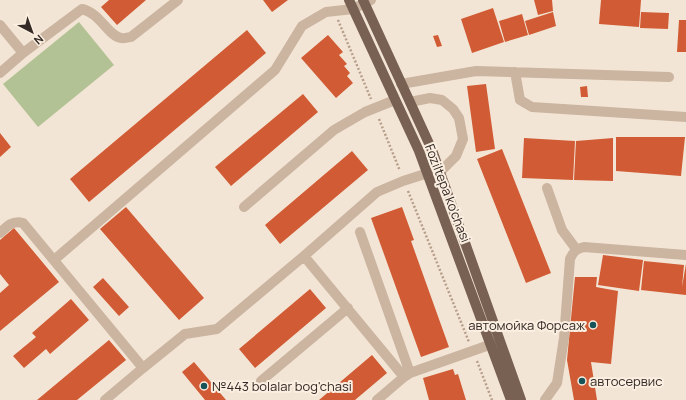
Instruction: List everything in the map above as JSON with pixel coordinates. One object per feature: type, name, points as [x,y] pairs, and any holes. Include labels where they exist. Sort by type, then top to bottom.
[{"type":"main road","name":"Foziltepa ko'chasi","points":[[366,1],[440,172],[522,400]]},
{"type":"main road","name":"Foziltepa ko'chasi","points":[[351,5],[428,174],[492,344],[511,400]]},
{"type":"street","points":[[0,73],[23,53],[82,9],[95,14],[113,34],[121,38],[131,37],[178,0]]},
{"type":"street","points":[[54,260],[275,70],[302,26],[326,12],[335,11],[366,1]]},
{"type":"street","points":[[0,25],[23,53]]},
{"type":"street","points":[[401,84],[476,71],[669,78]]},
{"type":"street","points":[[516,72],[520,100],[532,107],[686,117]]},
{"type":"street","points":[[410,102],[430,98],[442,100],[453,109],[459,118],[464,139],[456,156],[440,172]]},
{"type":"street","points":[[244,207],[334,130],[374,108],[395,100]]},
{"type":"street","points":[[105,400],[185,334],[217,329],[377,192],[403,180],[428,174]]},
{"type":"street","points":[[548,188],[562,230],[576,249]]},
{"type":"street","points":[[0,232],[11,223],[17,221],[23,224],[143,368]]},
{"type":"street","points":[[360,232],[407,375]]},
{"type":"street","points":[[545,400],[557,382],[564,338],[570,259],[576,249],[584,247],[686,255]]},
{"type":"street","points":[[304,256],[407,375]]},
{"type":"street","points":[[261,381],[348,308]]},
{"type":"street","points":[[377,400],[407,375],[492,344]]},
{"type":"path","points":[[335,11],[492,400]]},
{"type":"green space","points":[[79,22],[114,65],[38,127],[3,84]]},
{"type":"building","points":[[109,0],[146,0],[117,25],[101,7]]},
{"type":"building","points":[[263,0],[288,0],[272,12]]},
{"type":"building","points":[[534,0],[552,0],[553,11],[538,15]]},
{"type":"building","points":[[601,0],[641,0],[639,27],[599,24]]},
{"type":"building","points":[[493,8],[504,42],[472,53],[461,19]]},
{"type":"building","points":[[553,12],[556,26],[529,35],[525,21]]},
{"type":"building","points":[[641,12],[669,13],[668,29],[640,28]]},
{"type":"building","points":[[522,14],[528,35],[505,42],[499,21]]},
{"type":"building","points":[[679,20],[686,20],[686,52],[677,52]]},
{"type":"building","points":[[247,30],[266,53],[89,202],[70,179]]},
{"type":"building","points":[[328,35],[343,52],[339,55],[347,64],[344,66],[350,73],[347,76],[353,83],[336,98],[301,58]]},
{"type":"building","points":[[438,35],[442,46],[437,47],[433,36]]},
{"type":"building","points":[[486,84],[495,149],[476,152],[467,86]]},
{"type":"building","points":[[587,86],[588,97],[581,97],[580,87]]},
{"type":"building","points":[[303,94],[318,112],[231,186],[215,167]]},
{"type":"building","points":[[0,133],[11,147],[0,157]]},
{"type":"building","points":[[616,137],[685,137],[681,176],[616,171]]},
{"type":"building","points":[[524,138],[575,141],[573,180],[522,178]]},
{"type":"building","points":[[613,138],[613,181],[574,180],[576,141]]},
{"type":"building","points":[[502,149],[551,273],[526,283],[477,159]]},
{"type":"building","points":[[352,151],[368,170],[280,244],[265,225]]},
{"type":"building","points":[[126,207],[204,298],[179,320],[100,229]]},
{"type":"building","points":[[402,207],[414,240],[411,241],[449,347],[421,357],[371,218]]},
{"type":"building","points":[[14,228],[59,282],[0,331],[0,293],[9,285],[0,274],[0,240]]},
{"type":"building","points":[[603,255],[643,260],[639,291],[598,285]]},
{"type":"building","points":[[644,261],[684,265],[682,287],[686,264],[686,295],[641,290]]},
{"type":"building","name":"автомойка Форсаж","points":[[575,277],[597,277],[596,287],[618,291],[611,364],[591,362],[597,400],[574,400],[567,360]]},
{"type":"building","points":[[103,278],[129,307],[119,316],[93,287]]},
{"type":"building","points":[[310,289],[326,308],[255,368],[239,349]]},
{"type":"building","points":[[71,299],[89,320],[50,354],[46,349],[24,368],[13,356],[36,337],[32,333]]},
{"type":"building","points":[[109,340],[126,360],[77,400],[37,400]]},
{"type":"building","points":[[372,355],[387,373],[355,400],[319,400]]},
{"type":"building","name":"№443 bolalar bog'chasi","points":[[194,362],[226,400],[205,400],[182,372]]},
{"type":"building","points":[[453,369],[455,375],[458,374],[466,400],[429,400],[423,378]]},
{"type":"place","name":"автомойка Форсаж","points":[[593,325]]},
{"type":"place","name":"автосервис","points":[[582,381]]},
{"type":"place","name":"№443 bolalar bog'chasi","points":[[204,386]]}]
